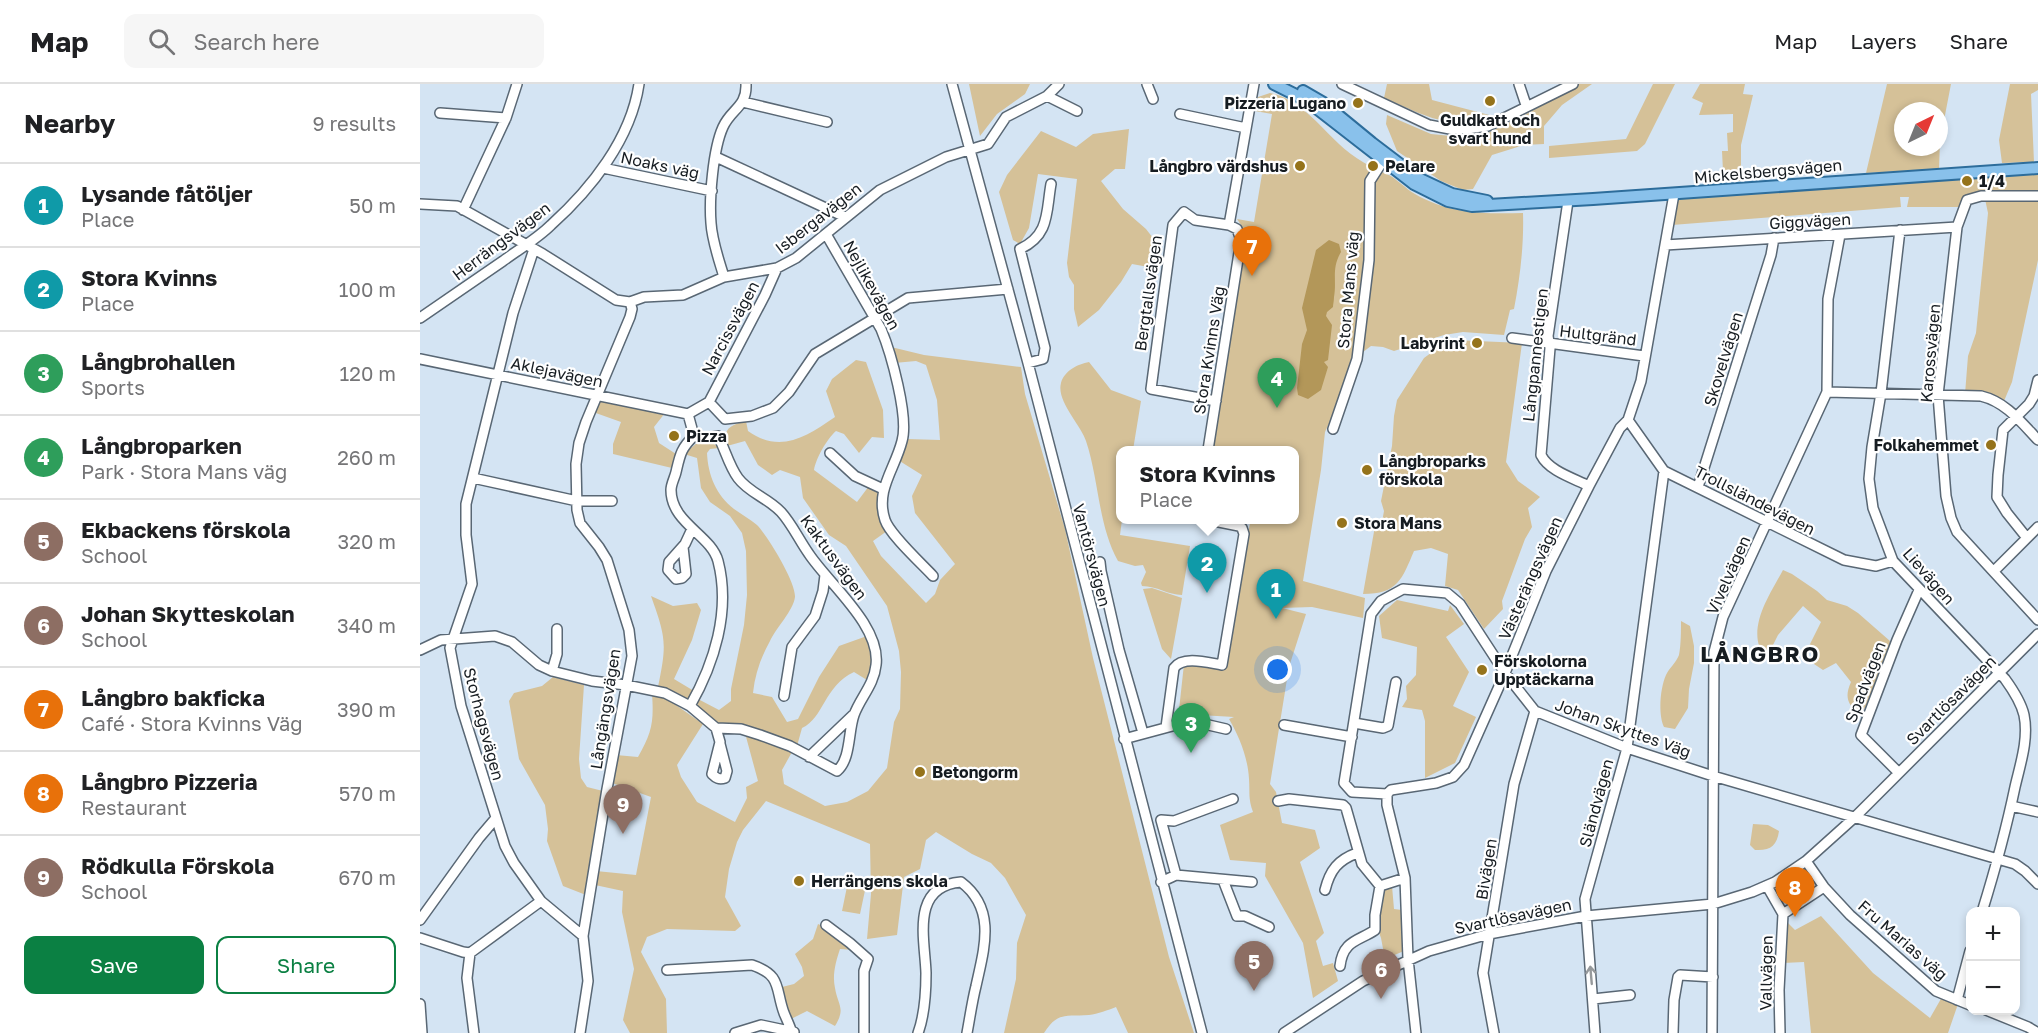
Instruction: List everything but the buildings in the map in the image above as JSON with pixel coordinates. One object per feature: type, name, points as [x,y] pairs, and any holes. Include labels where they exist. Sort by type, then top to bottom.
[{"type":"main road","name":"Mickelsbergsvägen","points":[[1274,84],[1310,92]]},
{"type":"main road","name":"Mickelsbergsvägen","points":[[1289,84],[1310,92],[1414,184],[1448,201],[1472,206],[2038,168]]},
{"type":"street","points":[[463,210],[506,118],[517,84]]},
{"type":"street","name":"Herrängsvägen","points":[[420,318],[530,247],[550,226],[603,168],[631,119],[639,84]]},
{"type":"street","points":[[724,277],[711,225],[712,191],[722,128],[727,118],[743,102],[746,84]]},
{"type":"street","name":"Vantörsvägen","points":[[952,84],[1028,363],[1202,1033]]},
{"type":"street","name":"Isbergavägen","points":[[630,302],[644,297],[683,295],[724,277],[777,268],[796,258],[879,190],[946,156],[988,144],[1006,117],[1047,96],[1059,84]]},
{"type":"street","points":[[1147,84],[1154,99]]},
{"type":"street","points":[[1229,225],[1254,84]]},
{"type":"street","points":[[1342,84],[1430,125],[1450,129],[1488,126],[1572,84]]},
{"type":"street","points":[[1519,84],[1526,105]]},
{"type":"street","points":[[1047,96],[1077,111]]},
{"type":"street","points":[[743,102],[827,122]]},
{"type":"street","points":[[440,113],[506,118]]},
{"type":"street","points":[[1180,114],[1246,128]]},
{"type":"street","points":[[716,157],[845,217]]},
{"type":"street","name":"Stora Mans väg","points":[[1334,429],[1358,359],[1369,260],[1370,181],[1384,157]]},
{"type":"street","name":"Noaks väg","points":[[603,168],[712,191]]},
{"type":"street","points":[[1028,363],[1043,359],[1045,348],[1020,249],[1041,234],[1051,184]]},
{"type":"street","name":"Västerängsvägen","points":[[1387,794],[1391,790],[1436,783],[1453,777],[1464,765],[1505,673],[1546,571],[1620,428],[1628,420],[1641,381],[1674,194]]},
{"type":"street","name":"Karossvägen","points":[[2038,196],[2017,194],[1981,196],[1967,200],[1957,227],[1938,395],[1946,496],[1957,532],[2038,620]]},
{"type":"street","name":"Långpannestigen","points":[[1568,201],[1549,344],[1541,455],[1545,463],[1551,467],[1589,486]]},
{"type":"street","points":[[420,204],[457,206],[530,247],[616,300],[630,302]]},
{"type":"street","name":"Bergtallsvägen","points":[[1216,401],[1151,389],[1168,255],[1175,221],[1184,212],[1195,220],[1229,225]]},
{"type":"street","name":"Stora Kvinns Väg","points":[[1209,446],[1241,240],[1237,229],[1229,225]]},
{"type":"street","name":"Giggvägen","points":[[1665,245],[1957,227]]},
{"type":"street","name":"Lievägen","points":[[1900,230],[1869,480],[1873,508],[1893,561],[1999,672],[2016,696],[2024,714],[2022,755],[1999,859],[1984,907]]},
{"type":"street","name":"Nejlikevägen","points":[[826,234],[886,339],[898,391],[904,425],[902,441],[883,489],[885,521],[891,532],[933,576]]},
{"type":"street","name":"Vivelvägen","points":[[1712,1033],[1714,652],[1723,617],[1827,392],[1828,299],[1840,235]]},
{"type":"street","name":"Skovelvägen","points":[[1698,487],[1771,255],[1774,238]]},
{"type":"street","name":"Storhagsvägen","points":[[530,247],[482,433],[465,514],[472,584],[450,648],[461,706],[505,846],[541,901],[583,936]]},
{"type":"street","name":"Narcissvägen","points":[[709,402],[777,268]]},
{"type":"street","points":[[725,419],[752,416],[773,408],[789,392],[815,354],[824,346],[899,303],[915,296],[1008,289]]},
{"type":"street","name":"Långängsvägen","points":[[580,1033],[588,981],[583,936],[632,656],[629,630],[607,560],[580,523],[576,464],[579,443],[630,317],[632,309],[630,302]]},
{"type":"street","name":"Hultgränd","points":[[1512,338],[1644,356]]},
{"type":"street","name":"Aklejavägen","points":[[420,359],[688,414]]},
{"type":"street","points":[[2027,538],[1997,497],[2003,430],[2029,404],[2034,396],[2038,380]]},
{"type":"street","points":[[1827,392],[1992,398],[2003,404],[2038,440]]},
{"type":"street","points":[[693,436],[688,414],[709,402],[725,419]]},
{"type":"street","points":[[693,436],[708,438],[718,436],[725,419]]},
{"type":"street","name":"Trollsländevägen","points":[[1628,420],[1664,471],[1844,560],[1876,566],[1893,561]]},
{"type":"street","points":[[690,706],[699,691],[714,654],[723,610],[718,561],[712,549],[692,529],[674,504],[671,490],[681,450],[693,436]]},
{"type":"street","name":"Kaktusvägen","points":[[718,436],[738,478],[780,512],[825,575],[859,616],[874,644],[876,665],[873,681],[854,714],[809,757],[834,771],[840,769],[845,761],[854,714]]},
{"type":"street","points":[[830,453],[855,476],[883,489]]},
{"type":"street","name":"Sländvägen","points":[[1595,1033],[1585,899],[1627,748],[1664,471]]},
{"type":"street","points":[[473,478],[577,501],[612,501]]},
{"type":"street","points":[[1166,727],[1174,668],[1178,663],[1184,660],[1222,665],[1244,534],[1242,528],[1230,524]]},
{"type":"street","points":[[1994,571],[2038,527]]},
{"type":"street","points":[[683,547],[692,529]]},
{"type":"street","points":[[1101,562],[1101,571],[1119,650],[1143,734]]},
{"type":"street","points":[[784,696],[792,647],[815,616],[823,591],[825,575]]},
{"type":"street","name":"Johan Skyttes Väg","points":[[1343,805],[1346,788],[1344,783],[1371,614],[1381,601],[1403,589],[1447,593],[1454,598],[1505,673],[1535,711],[1627,748],[1713,776],[2015,864],[2038,884]]},
{"type":"street","name":"Spadvägen","points":[[1899,773],[1861,735],[1897,640],[1919,590]]},
{"type":"street","points":[[552,671],[557,654],[557,629]]},
{"type":"street","name":"Svartlösavägen","points":[[1284,1033],[1363,981],[1408,959],[1440,947],[1489,934],[1586,915],[1713,903],[1767,886],[1806,861],[1855,817],[2038,634]]},
{"type":"street","points":[[420,650],[441,640],[495,636],[512,642],[539,665],[552,671],[592,681],[665,693],[690,706],[716,728],[720,744]]},
{"type":"street","points":[[1354,723],[1383,728],[1388,726],[1396,682]]},
{"type":"street","name":"Bivägen","points":[[1494,1033],[1483,974],[1514,784],[1535,711]]},
{"type":"street","points":[[1124,739],[1191,721],[1226,729]]},
{"type":"street","points":[[1284,725],[1352,737]]},
{"type":"street","points":[[716,728],[741,729],[790,746],[809,757]]},
{"type":"street","points":[[1346,788],[1352,792],[1387,794],[1387,805],[1405,878],[1408,959],[1416,1033]]},
{"type":"street","points":[[1176,876],[1161,820],[1174,821],[1233,799]]},
{"type":"street","points":[[1278,801],[1289,799],[1343,805],[1346,808],[1357,853],[1366,872],[1380,886]]},
{"type":"street","points":[[2011,806],[2038,812]]},
{"type":"street","points":[[420,920],[478,838],[496,818]]},
{"type":"street","points":[[1325,890],[1330,873],[1339,861],[1357,853]]},
{"type":"street","points":[[1767,886],[1783,914],[1824,887],[1806,861]]},
{"type":"street","points":[[1161,882],[1176,876],[1252,882]]},
{"type":"street","points":[[1380,886],[1405,878]]},
{"type":"street","points":[[1223,880],[1237,916],[1245,916],[1269,927]]},
{"type":"street","points":[[918,1033],[923,1018],[926,973],[923,915],[929,901],[938,890],[950,883],[961,882],[977,899],[984,915],[986,939],[967,1033]]},
{"type":"street","points":[[1340,966],[1340,960],[1347,948],[1358,938],[1375,930],[1380,886]]},
{"type":"street","name":"Fru Marias väg","points":[[1824,887],[1850,915],[1936,991],[1966,1003]]},
{"type":"street","points":[[420,938],[470,953],[541,901]]},
{"type":"street","name":"Vallvägen","points":[[1780,1033],[1779,990],[1783,914]]},
{"type":"street","points":[[826,925],[868,959],[864,971],[864,1033]]},
{"type":"street","points":[[470,953],[467,978],[474,1033]]},
{"type":"street","points":[[1957,1000],[1968,961]]},
{"type":"street","points":[[667,970],[752,965],[763,968],[779,987],[783,1012],[794,1032]]},
{"type":"street","points":[[1673,1033],[1677,977],[1680,975],[1713,977]]},
{"type":"street","points":[[1593,999],[1630,995]]},
{"type":"street","points":[[420,1004],[422,1033]]},
{"type":"street","points":[[1997,1015],[2036,1030]]},
{"type":"street","points":[[735,1033],[761,1024],[794,1032]]},
{"type":"shaded area","points":[[969,84],[1030,84],[1025,94],[997,114],[980,136]]},
{"type":"shaded area","points":[[1387,84],[1429,84],[1432,100],[1493,116],[1465,123],[1437,119],[1384,98]]},
{"type":"shaded area","points":[[1578,84],[1592,84],[1562,105],[1544,126],[1544,144],[1524,145],[1492,155],[1473,189],[1463,190],[1441,181],[1397,151],[1386,124],[1387,115],[1431,134],[1461,137],[1486,134]]},
{"type":"shaded area","points":[[1653,84],[1675,84],[1645,144],[1637,151],[1549,158],[1549,146],[1626,139]]},
{"type":"shaded area","points":[[1700,84],[1745,84],[1743,94],[1753,95],[1741,145],[1741,181],[1730,181],[1723,171],[1722,151],[1728,151],[1727,133],[1733,132],[1733,114],[1699,115],[1703,103],[1692,98]]},
{"type":"shaded area","points":[[1887,84],[1951,84],[1948,102],[1894,102],[1894,156],[1939,156],[1939,169],[1866,173]]},
{"type":"shaded area","points":[[2010,84],[2038,84],[2038,90],[2031,94],[2034,162],[2002,163],[1999,140]]},
{"type":"shaded area","points":[[1270,93],[1290,100],[1350,153],[1428,201],[1468,211],[1523,213],[1518,285],[1514,309],[1510,310],[1504,335],[1463,332],[1444,335],[1394,351],[1371,346],[1355,358],[1347,384],[1325,432],[1303,581],[1365,598],[1363,618],[1312,607],[1282,608],[1306,614],[1289,667],[1270,784],[1276,792],[1282,823],[1315,830],[1320,848],[1300,862],[1324,933],[1316,941],[1323,966],[1333,963],[1338,981],[1313,998],[1303,943],[1265,876],[1266,863],[1230,860],[1220,825],[1253,812],[1245,755],[1229,719],[1234,717],[1200,715],[1179,710],[1184,664],[1220,669],[1224,667],[1250,524],[1299,524],[1299,446],[1213,446],[1246,242],[1245,231],[1237,219],[1254,222],[1272,114],[1255,111],[1258,97]]},
{"type":"shaded area","points":[[1129,129],[1125,169],[1115,169],[1101,181],[1123,209],[1153,238],[1155,250],[1160,257],[1154,268],[1132,264],[1099,310],[1078,327],[1074,309],[1074,285],[1069,277],[1067,263],[1077,179],[1038,174],[1029,228],[1020,244],[1013,240],[999,192],[1007,175],[1041,131],[1076,147],[1093,134]]},
{"type":"shaded area","points":[[2038,174],[2038,194],[1967,196],[1959,207],[1907,207],[1909,197],[1900,197],[1901,207],[1672,225],[1678,196]]},
{"type":"shaded area","points":[[1985,199],[2038,200],[2038,260],[2012,382],[2004,401],[1992,396],[1965,394],[1968,356],[1976,333],[1988,213]]},
{"type":"shaded area","points":[[1329,240],[1339,244],[1341,252],[1335,269],[1333,307],[1326,316],[1332,325],[1328,360],[1324,362],[1328,367],[1321,390],[1308,399],[1298,395],[1297,388],[1302,344],[1307,330],[1302,308],[1316,250]]},
{"type":"shaded area","points":[[1454,340],[1522,343],[1506,462],[1518,481],[1540,497],[1528,508],[1532,527],[1525,539],[1502,601],[1503,609],[1484,629],[1458,590],[1445,586],[1448,554],[1431,548],[1414,551],[1402,577],[1391,588],[1363,594],[1375,526],[1382,522],[1384,511],[1381,501],[1392,446],[1397,400],[1424,358]]},
{"type":"shaded area","points":[[891,347],[924,355],[1021,367],[1025,394],[1065,529],[1093,658],[1169,957],[1194,1033],[1128,1033],[1116,1007],[1092,1014],[1063,1016],[1054,1021],[1044,1033],[1004,1033],[1016,979],[1017,943],[1026,915],[1005,878],[991,863],[936,832],[926,840],[920,869],[904,877],[897,935],[867,939],[871,894],[870,844],[766,801],[743,830],[729,869],[725,897],[741,926],[735,931],[667,929],[647,937],[641,952],[666,999],[667,1033],[630,1033],[623,1020],[634,969],[622,912],[623,891],[595,885],[596,871],[636,875],[651,797],[612,783],[616,755],[638,757],[646,741],[653,712],[652,693],[666,698],[703,724],[677,765],[681,777],[697,802],[735,822],[747,798],[746,787],[758,781],[745,733],[792,752],[782,770],[784,784],[825,806],[847,802],[868,791],[887,768],[894,722],[900,709],[901,672],[899,651],[887,606],[846,546],[829,535],[803,498],[800,477],[780,470],[772,475],[758,465],[745,441],[727,446],[726,435],[732,426],[746,421],[748,431],[771,441],[793,440],[814,431],[835,417],[826,391],[832,379],[856,360],[866,362],[883,410],[884,438],[872,437],[859,453],[844,434],[836,431],[822,449],[814,470],[857,502],[869,486],[877,490],[882,520],[887,531],[873,541],[881,556],[926,603],[935,594],[940,580],[955,564],[915,513],[912,496],[922,475],[898,460],[907,439],[940,440],[937,400],[926,365],[916,361],[894,363]]},
{"type":"shaded area","points":[[1089,362],[1111,390],[1141,401],[1134,446],[1116,446],[1116,524],[1121,524],[1120,535],[1190,546],[1182,595],[1142,586],[1146,572],[1143,565],[1135,566],[1118,561],[1111,547],[1086,441],[1065,405],[1060,390],[1063,379],[1076,366]]},
{"type":"shaded area","points":[[602,400],[665,413],[654,427],[659,443],[676,454],[672,468],[613,454],[613,444],[621,422],[593,412],[597,402]]},
{"type":"shaded area","points":[[697,443],[713,443],[719,448],[710,449],[707,453],[714,484],[722,497],[734,509],[762,530],[780,559],[794,590],[794,602],[761,659],[753,693],[772,697],[787,722],[798,719],[819,677],[839,646],[867,636],[873,659],[867,680],[854,672],[836,685],[815,717],[802,728],[797,746],[735,723],[720,725],[697,707],[698,699],[719,710],[731,701],[747,595],[746,551],[742,533],[730,516],[710,502],[701,488],[697,458],[684,454]]},
{"type":"shaded area","points":[[1783,570],[1817,591],[1827,600],[1847,606],[1858,613],[1890,641],[1879,680],[1859,716],[1848,700],[1851,682],[1836,663],[1823,670],[1814,664],[1809,646],[1821,622],[1803,606],[1778,635],[1766,659],[1760,648],[1757,637],[1761,614]]},
{"type":"shaded area","points":[[1152,588],[1182,598],[1171,659],[1162,649],[1143,589]]},
{"type":"shaded area","points":[[651,596],[673,606],[697,603],[701,610],[692,640],[674,679],[694,691],[688,699],[680,698],[658,687],[664,650],[660,622]]},
{"type":"shaded area","points":[[1397,600],[1448,611],[1450,605],[1464,624],[1446,637],[1469,672],[1453,706],[1476,717],[1455,763],[1425,778],[1425,721],[1422,710],[1402,707],[1407,699],[1406,686],[1416,675],[1417,647],[1382,638],[1379,616]]},
{"type":"shaded area","points":[[1681,621],[1690,626],[1694,646],[1694,663],[1688,708],[1675,729],[1664,727],[1661,701],[1666,675],[1679,655]]},
{"type":"shaded area","points":[[553,677],[584,685],[579,759],[581,778],[587,787],[603,791],[586,895],[563,886],[547,841],[545,805],[519,759],[509,701],[514,693],[542,686]]},
{"type":"shaded area","points":[[1753,824],[1768,825],[1779,831],[1777,840],[1772,846],[1765,850],[1755,850],[1750,845]]},
{"type":"shaded area","points":[[849,877],[867,881],[860,914],[842,911]]},
{"type":"shaded area","points":[[1392,886],[1394,909],[1402,910],[1404,951],[1385,959],[1377,927],[1382,892]]},
{"type":"shaded area","points":[[1821,916],[1873,973],[1930,1018],[1942,997],[1958,1004],[1948,1033],[1811,1033],[1804,962],[1783,963],[1786,921],[1795,930]]},
{"type":"shaded area","points":[[818,924],[829,929],[854,950],[840,949],[836,963],[834,983],[841,1011],[835,1026],[807,1011],[791,1019],[784,1002],[782,987],[794,984],[804,976],[795,954],[813,939]]},
{"type":"place","name":"Guldkatt och svart hund","points":[[1490,101]]},
{"type":"place","name":"Pizzeria Lugano","points":[[1358,103]]},
{"type":"place","name":"Långbro värdshus","points":[[1300,166]]},
{"type":"place","name":"Pelare","points":[[1373,166]]},
{"type":"place","name":"1/4","points":[[1967,181]]},
{"type":"place","name":"Långbro bakficka","points":[[1252,276]]},
{"type":"place","name":"Labyrint","points":[[1477,343]]},
{"type":"place","name":"Långbroparken","points":[[1277,408]]},
{"type":"place","name":"Pizza","points":[[674,436]]},
{"type":"place","name":"Folkahemmet","points":[[1991,445]]},
{"type":"place","name":"Långbroparks förskola","points":[[1367,470]]},
{"type":"place","name":"Stora Mans","points":[[1342,523]]},
{"type":"place","name":"Stora Kvinns","points":[[1207,593]]},
{"type":"place","name":"Lysande fåtöljer","points":[[1276,619]]},
{"type":"place","name":"Förskolorna Upptäckarna","points":[[1482,670]]},
{"type":"place","name":"Långbrohallen","points":[[1191,753]]},
{"type":"place","name":"Betongorm","points":[[920,772]]},
{"type":"place","name":"Rödkulla Förskola","points":[[623,834]]},
{"type":"place","name":"Herrängens skola","points":[[799,881]]},
{"type":"place","name":"Långbro Pizzeria","points":[[1795,917]]},
{"type":"place","name":"Ekbackens förskola","points":[[1254,991]]},
{"type":"place","name":"Johan Skytteskolan","points":[[1381,999]]},
{"type":"district","name":"LÅNGBRO","points":[[1760,653]]}]
